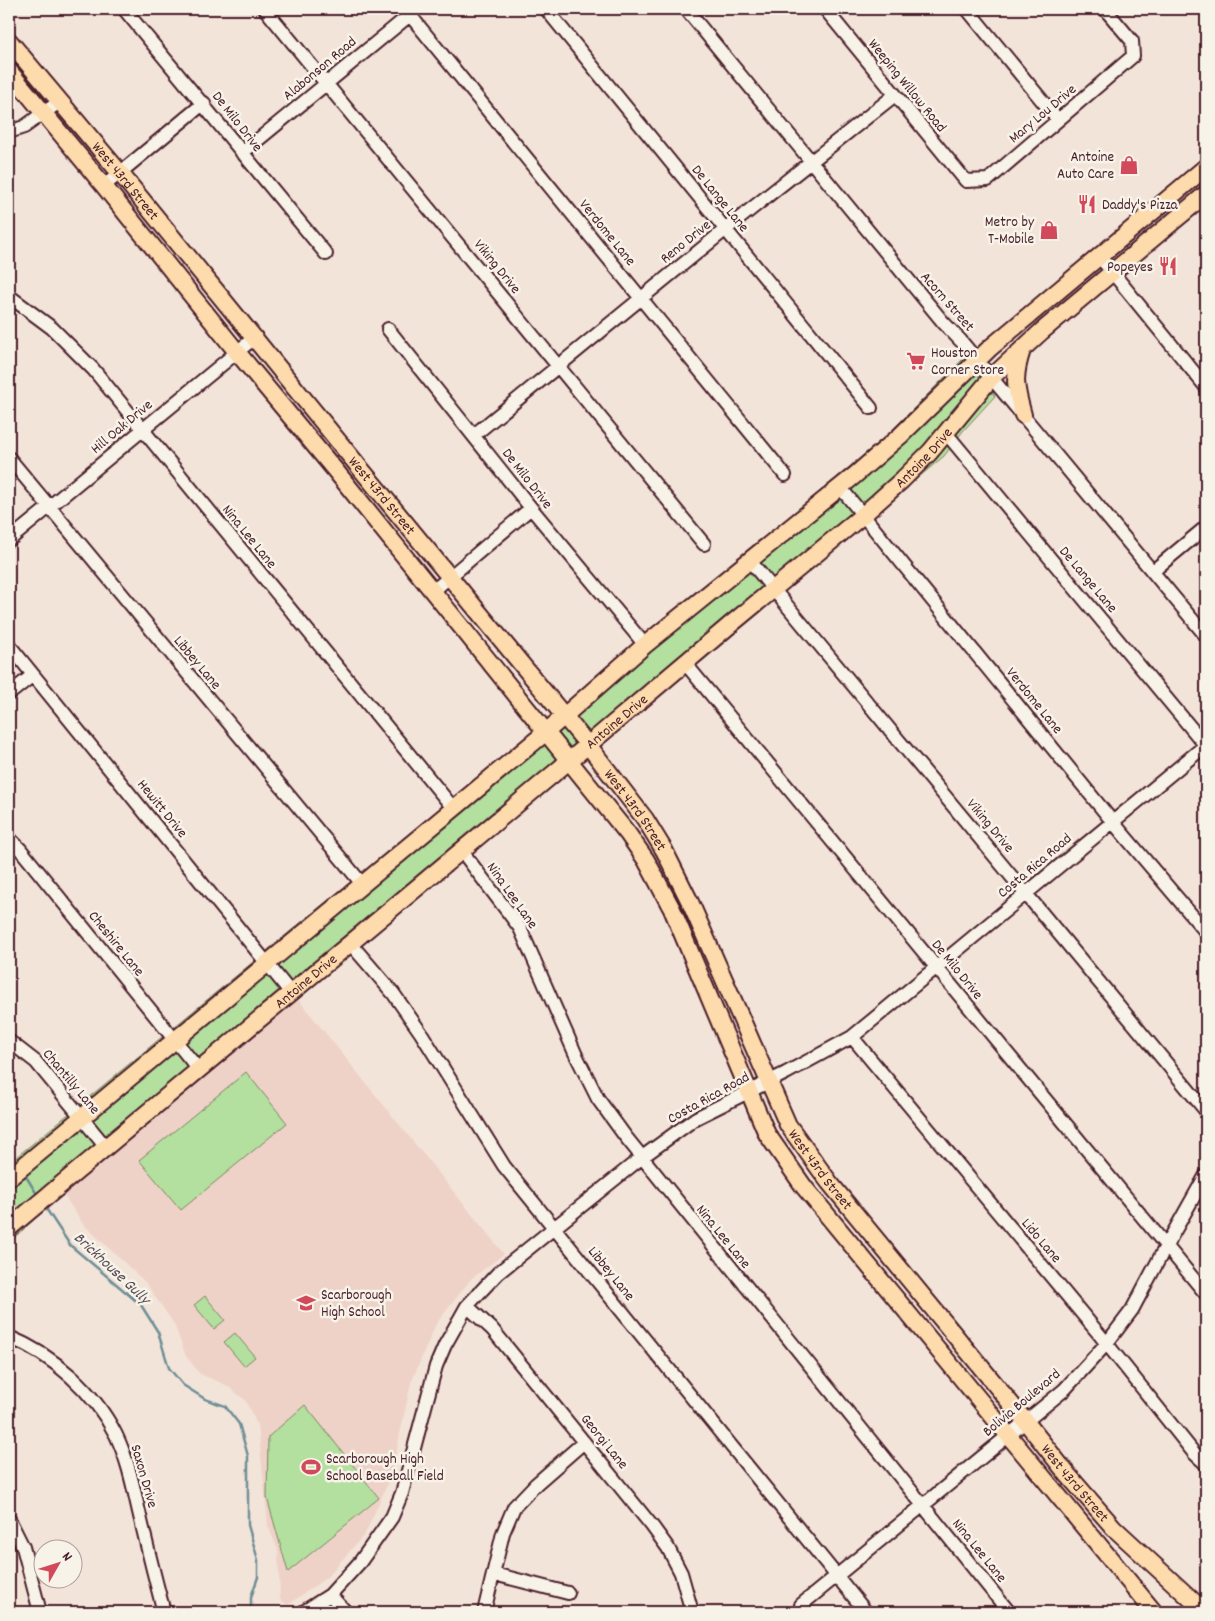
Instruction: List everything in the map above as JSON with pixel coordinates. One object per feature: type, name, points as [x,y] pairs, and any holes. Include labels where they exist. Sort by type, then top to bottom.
[{"type":"main road","name":"West 43rd Street","points":[[9,41],[120,172],[588,745],[644,818],[664,850],[690,902],[768,1082],[788,1125],[805,1150],[882,1248],[1068,1475],[1114,1528],[1205,1612]]},
{"type":"main road","name":"West 43rd Street","points":[[9,70],[628,834],[646,860],[672,910],[767,1134],[804,1187],[1154,1612]]},
{"type":"main road","name":"Antoine Drive","points":[[9,1228],[863,515],[902,480],[946,433],[966,408],[968,395],[985,369],[1026,316],[1206,167]]},
{"type":"main road","name":"Antoine Drive","points":[[10,1178],[564,717],[645,645],[840,488],[900,436],[985,369],[1022,350],[1206,194]]},
{"type":"main road","points":[[1022,350],[1016,365],[1015,388],[1023,415]]},
{"type":"main road","points":[[335,470],[351,457]]},
{"type":"main road","points":[[672,910],[690,902]]},
{"type":"main road","points":[[866,1262],[882,1248]]},
{"type":"main road","points":[[1097,1542],[1114,1528]]},
{"type":"street","name":"De Milo Drive","points":[[124,9],[204,103],[242,153],[326,254]]},
{"type":"street","name":"Viking Drive","points":[[265,9],[560,366],[704,544]]},
{"type":"street","name":"De Lange Lane","points":[[546,9],[871,408]]},
{"type":"street","name":"Acorn Street","points":[[686,9],[810,162],[943,322],[985,369],[1206,636]]},
{"type":"street","name":"Weeping Willow Road","points":[[825,9],[966,182]]},
{"type":"street","points":[[967,9],[1058,120]]},
{"type":"street","name":"Mary Lou Drive","points":[[966,182],[988,180],[1133,56],[1132,41],[1105,9]]},
{"type":"street","name":"Alabonson Road","points":[[242,153],[411,11]]},
{"type":"street","name":"Verdome Lane","points":[[411,11],[641,298],[786,475]]},
{"type":"street","name":"Reno Drive","points":[[474,435],[641,298],[895,95]]},
{"type":"street","points":[[9,132],[24,127],[59,102]]},
{"type":"street","points":[[104,186],[204,103]]},
{"type":"street","points":[[1099,256],[1206,387]]},
{"type":"street","name":"Nina Lee Lane","points":[[9,296],[52,328],[93,369],[454,809]]},
{"type":"street","name":"De Milo Drive","points":[[388,329],[531,508],[645,645]]},
{"type":"street","name":"Hill Oak Drive","points":[[9,540],[254,338]]},
{"type":"street","name":"De Lange Lane","points":[[946,433],[1206,746]]},
{"type":"street","name":"Libbey Lane","points":[[9,458],[363,885]]},
{"type":"street","name":"Verdome Lane","points":[[840,488],[1112,821],[1206,932]]},
{"type":"street","points":[[433,591],[531,508]]},
{"type":"street","points":[[1153,571],[1206,527]]},
{"type":"street","name":"Viking Drive","points":[[750,560],[1206,1111]]},
{"type":"street","name":"Hewitt Drive","points":[[9,645],[291,993]]},
{"type":"street","name":"De Milo Drive","points":[[685,663],[1206,1294]]},
{"type":"street","points":[[9,694],[33,675]]},
{"type":"street","name":"Costa Rica Road","points":[[303,1612],[330,1596],[360,1562],[392,1517],[402,1493],[436,1366],[448,1339],[467,1306],[498,1274],[641,1158],[696,1118],[852,1037],[1112,821],[1206,746]]},
{"type":"street","name":"Cheshire Lane","points":[[9,838],[20,849],[199,1070]]},
{"type":"street","name":"Nina Lee Lane","points":[[461,850],[520,928],[574,1053],[598,1099],[641,1158],[1009,1612]]},
{"type":"street","name":"Libbey Lane","points":[[350,943],[393,993],[421,1033],[504,1166],[866,1612]]},
{"type":"street","name":"Lido Lane","points":[[852,1037],[1107,1343],[1194,1454],[1206,1464]]},
{"type":"street","name":"Chantilly Lane","points":[[9,1041],[36,1062],[105,1146]]},
{"type":"street","name":"Bolivia Boulevard","points":[[801,1605],[1064,1390],[1107,1343],[1132,1310],[1206,1175]]},
{"type":"street","name":"Georgi Lane","points":[[467,1306],[492,1329],[652,1526],[668,1548],[681,1573],[692,1612]]},
{"type":"street","name":"Saxon Drive","points":[[9,1336],[60,1365],[94,1402],[116,1435],[128,1466],[164,1612]]},
{"type":"street","points":[[484,1612],[504,1533],[514,1507],[536,1484],[584,1442]]},
{"type":"street","points":[[9,1519],[23,1547],[40,1612]]},
{"type":"street","points":[[494,1574],[568,1593]]},
{"type":"street","points":[[330,1596],[346,1612]]},
{"type":"shaded area","name":"Scarborough High School","points":[[298,999],[504,1254],[471,1279],[436,1324],[411,1383],[391,1476],[365,1534],[327,1577],[288,1605],[280,1600],[278,1550],[268,1526],[258,1426],[245,1400],[226,1385],[200,1374],[186,1356],[174,1324],[145,1282],[83,1224],[63,1194]]},
{"type":"green space","points":[[964,358],[995,396],[963,431],[944,456],[63,1194],[9,1242],[9,1163],[599,677],[886,436]]},
{"type":"green space","points":[[246,1072],[287,1123],[181,1210],[139,1160]]},
{"type":"green space","points":[[205,1296],[225,1320],[214,1329],[194,1305]]},
{"type":"green space","points":[[235,1333],[255,1357],[244,1366],[224,1342]]},
{"type":"green space","name":"Scarborough High School Baseball Field","points":[[305,1405],[379,1498],[288,1572],[267,1498],[268,1437]]},
{"type":"waterway","name":"Brickhouse Gully","points":[[9,1151],[18,1164]]},
{"type":"waterway","name":"Brickhouse Gully","points":[[24,1173],[38,1196]]},
{"type":"waterway","name":"Brickhouse Gully","points":[[45,1207],[70,1245],[141,1305],[158,1332],[169,1368],[183,1385],[205,1399],[225,1406],[239,1424],[248,1456],[248,1525],[258,1560],[258,1577],[251,1597],[251,1612]]},
{"type":"place","name":"Antoine Auto Care","points":[[1129,165]]},
{"type":"place","name":"Daddy's Pizza","points":[[1087,204]]},
{"type":"place","name":"Metro by T-Mobile","points":[[1049,230]]},
{"type":"place","name":"Popeyes","points":[[1168,266]]},
{"type":"place","name":"Houston Corner Store","points":[[916,361]]},
{"type":"place","name":"Scarborough High School","points":[[306,1303]]},
{"type":"place","name":"Scarborough High School Baseball Field","points":[[311,1467]]}]
